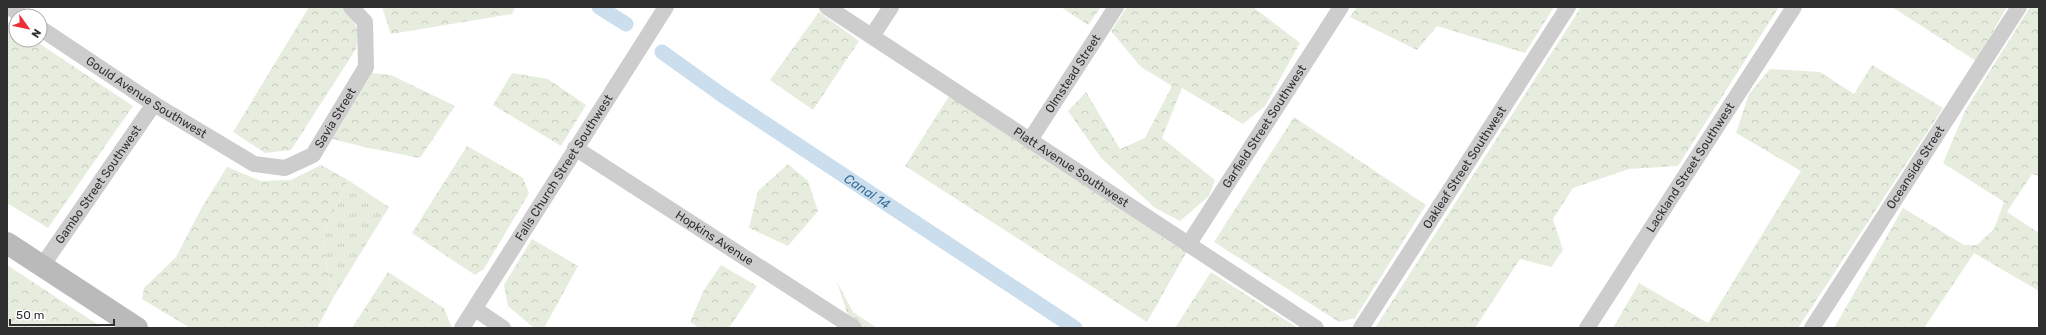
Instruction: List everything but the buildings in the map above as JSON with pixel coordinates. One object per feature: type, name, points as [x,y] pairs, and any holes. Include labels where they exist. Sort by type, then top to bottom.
[{"type":"street","name":"Savia Street","points":[[254,164],[285,168],[312,155],[366,67],[364,22],[351,7]]},
{"type":"street","name":"Falls Church Street Southwest","points":[[462,328],[666,7]]},
{"type":"street","name":"Platt Avenue Southwest","points":[[827,7],[1316,328]]},
{"type":"street","points":[[872,36],[891,7]]},
{"type":"street","name":"Olmstead Street","points":[[1030,140],[1116,7]]},
{"type":"street","name":"Garfield Street Southwest","points":[[1188,245],[1341,7]]},
{"type":"street","name":"Oakleaf Street Southwest","points":[[1361,328],[1568,7]]},
{"type":"street","name":"Lackland Street Southwest","points":[[1587,328],[1794,7]]},
{"type":"street","name":"Oceanside Street","points":[[1812,328],[2019,7]]},
{"type":"street","name":"Gould Avenue Southwest","points":[[48,33],[154,104],[254,164]]},
{"type":"street","name":"Gambo Street Southwest","points":[[42,266],[154,104]]},
{"type":"street","name":"Hopkins Avenue","points":[[575,148],[854,328]]},
{"type":"street","points":[[7,243],[137,328]]},
{"type":"street","points":[[475,309],[503,328]]},
{"type":"green space","points":[[309,7],[343,7],[347,10],[359,31],[356,49],[291,150],[265,153],[233,132]]},
{"type":"green space","points":[[382,7],[515,7],[512,14],[391,34]]},
{"type":"green space","points":[[1061,7],[1101,7],[1088,25]]},
{"type":"green space","points":[[1127,7],[1253,7],[1300,43],[1265,106],[1243,124],[1182,88],[1162,138],[1215,180],[1209,196],[1180,221],[1155,208],[1101,158],[1068,111],[1086,92],[1120,149],[1145,138],[1172,86],[1141,67],[1111,31]]},
{"type":"green space","points":[[1357,7],[1554,7],[1525,53],[1437,26],[1417,50],[1350,17]]},
{"type":"green space","points":[[1581,7],[1779,7],[1678,166],[1629,169],[1573,188],[1553,219],[1563,250],[1551,267],[1520,259],[1475,328],[1375,328]]},
{"type":"green space","points":[[1892,7],[2007,7],[1976,61]]},
{"type":"green space","points":[[2030,7],[2039,7],[2039,176],[2032,174],[2007,212],[2039,233],[2039,291],[1974,253],[1924,328],[1834,328],[1903,208],[1964,245],[1977,245],[1994,229],[2004,202],[1943,163],[1966,109]]},
{"type":"green space","points":[[819,12],[859,41],[813,110],[770,80]]},
{"type":"green space","points":[[7,22],[8,48],[46,48],[133,106],[48,228],[7,203]]},
{"type":"green space","points":[[1872,65],[1943,108],[1798,328],[1613,328],[1639,283],[1708,323],[1801,171],[1736,133],[1749,94],[1770,69],[1820,72],[1854,94]]},
{"type":"green space","points":[[372,73],[391,75],[455,106],[420,158],[332,139]]},
{"type":"green space","points":[[512,73],[548,79],[586,105],[561,146],[493,105]]},
{"type":"green space","points":[[951,93],[1186,253],[1147,322],[905,166]]},
{"type":"green space","points":[[1294,117],[1426,205],[1355,318],[1339,322],[1214,242]]},
{"type":"green space","points":[[467,146],[523,178],[529,193],[484,269],[475,275],[412,233]]},
{"type":"green space","points":[[788,164],[808,181],[818,211],[788,246],[749,228],[758,191]]},
{"type":"green space","points":[[321,165],[348,180],[322,239],[333,298],[317,328],[190,328],[142,299],[144,288],[176,257],[202,207],[227,167],[261,181],[291,180]]},
{"type":"green space","points":[[348,180],[389,207],[333,298],[322,239]]},
{"type":"green space","points":[[532,239],[578,266],[544,328],[534,328],[508,306],[504,285]]},
{"type":"green space","points":[[7,265],[103,328],[7,328]]},
{"type":"green space","points":[[721,265],[757,286],[729,328],[699,328],[690,322],[704,290]]},
{"type":"green space","points":[[388,272],[444,308],[452,328],[352,328]]},
{"type":"green space","points":[[1211,272],[1298,328],[1175,328]]},
{"type":"green space","points":[[837,282],[853,312],[877,328],[852,328]]},
{"type":"waterway","name":"Canal 14","points":[[599,7],[626,24]]},
{"type":"waterway","name":"Canal 14","points":[[662,52],[722,95],[1075,328]]}]
